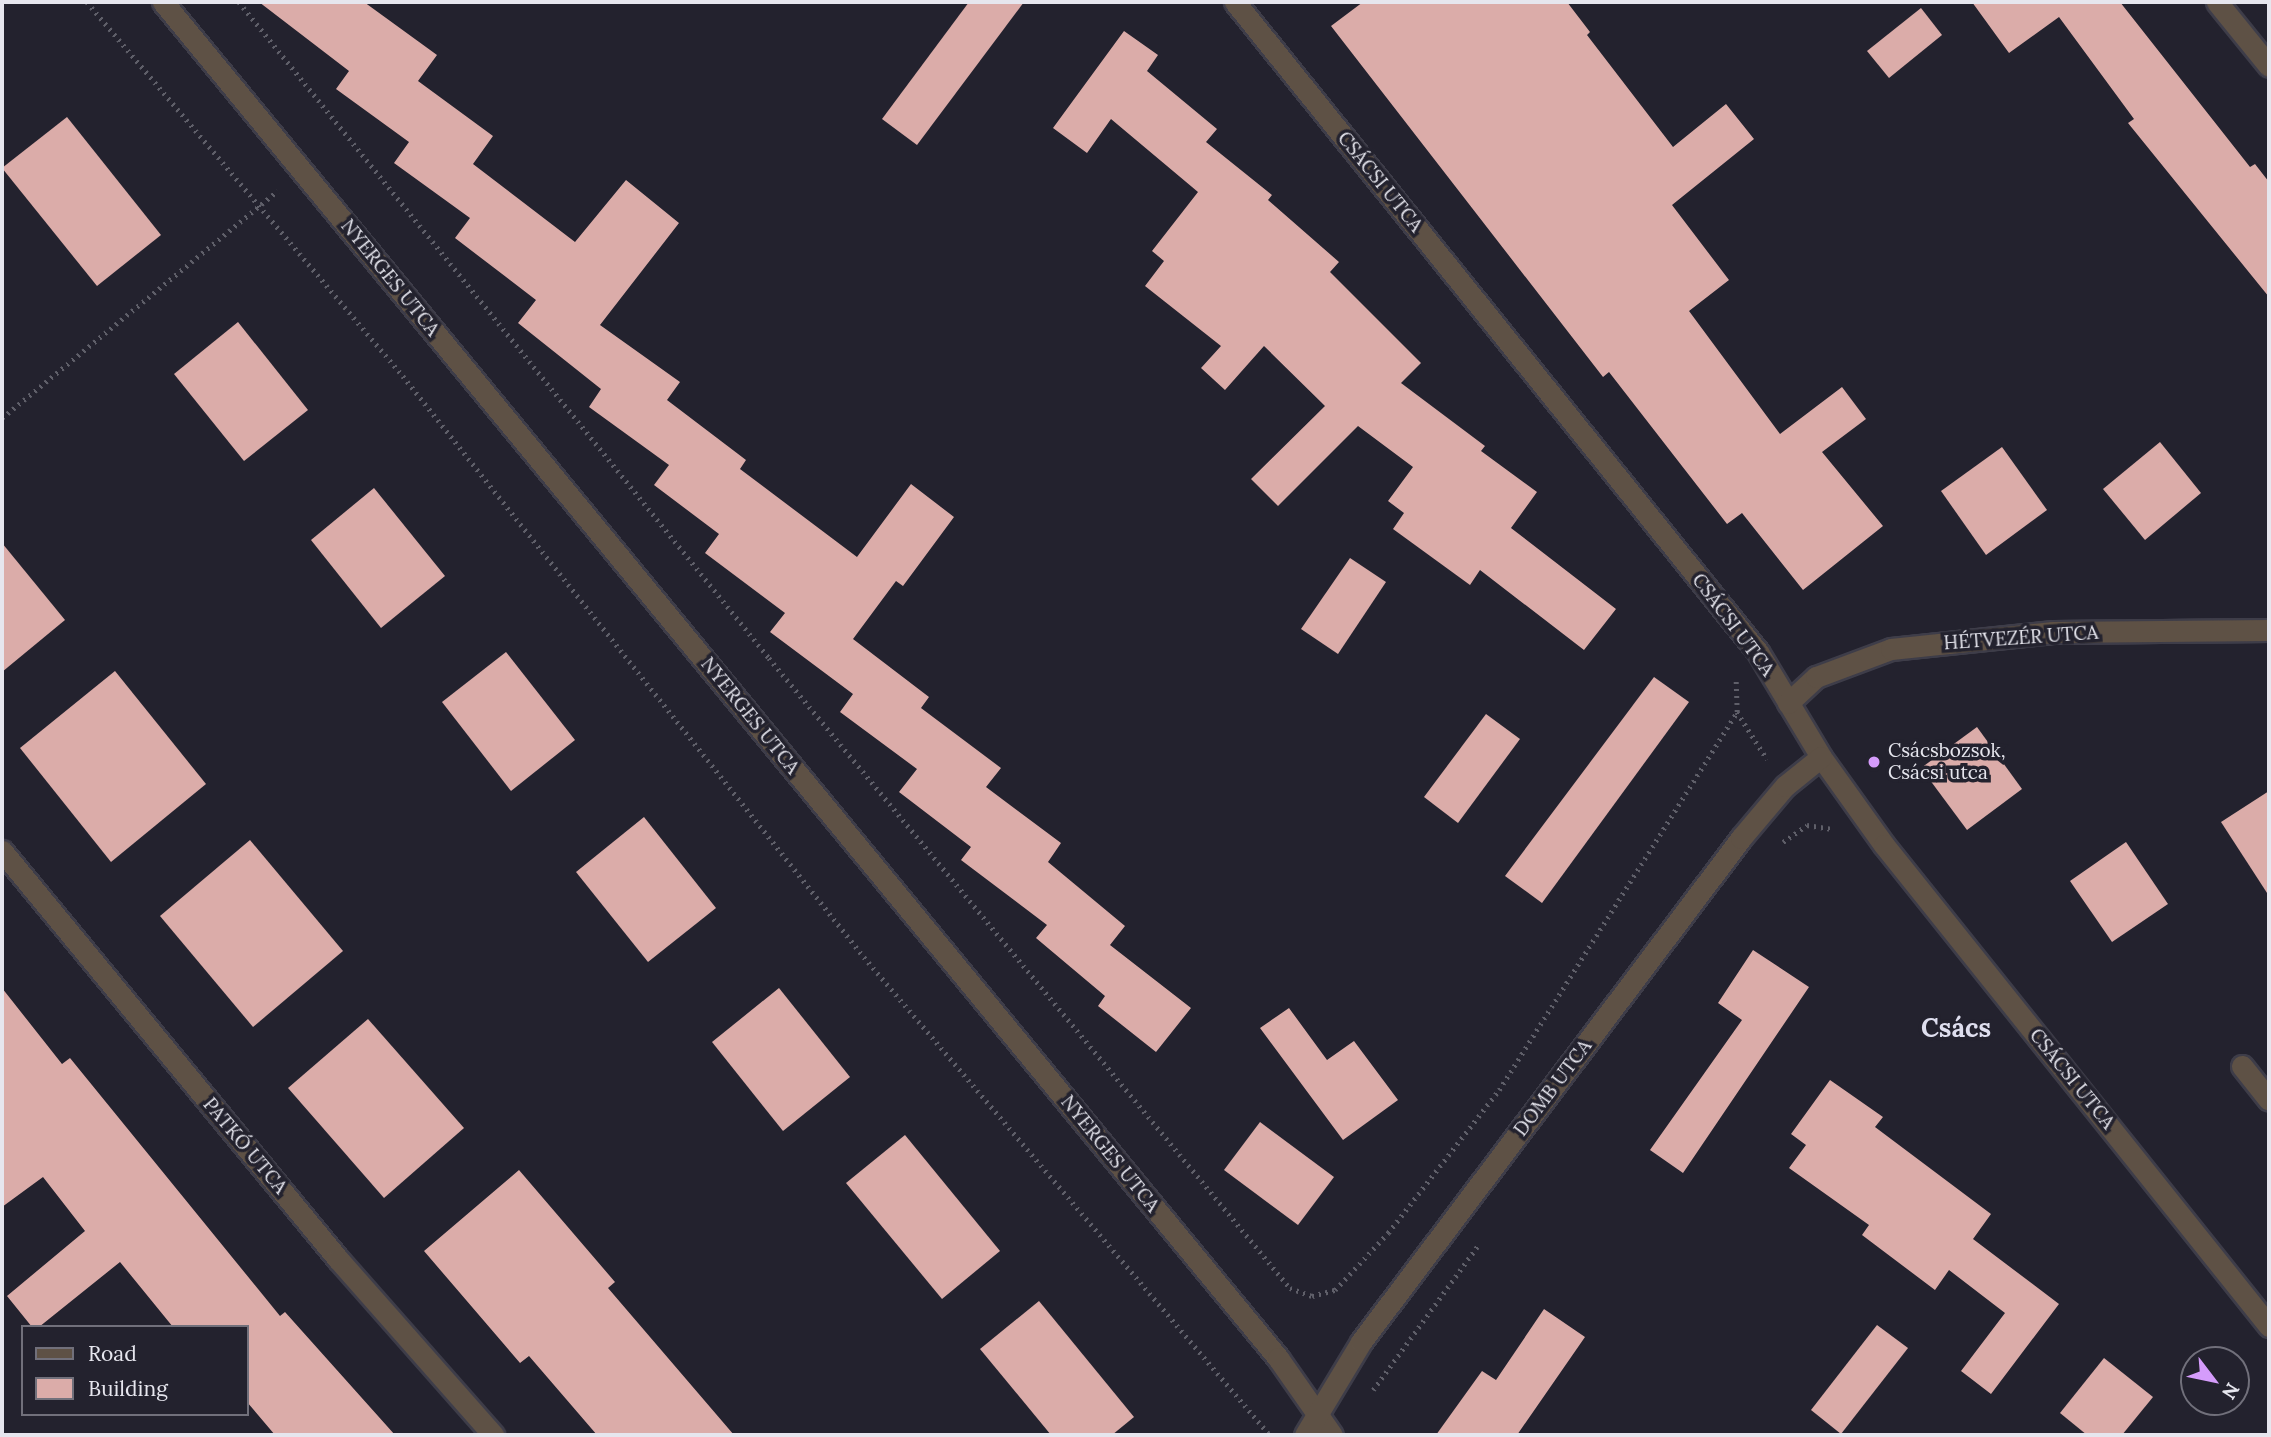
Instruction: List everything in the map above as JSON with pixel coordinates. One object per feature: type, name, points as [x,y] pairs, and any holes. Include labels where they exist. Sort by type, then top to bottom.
[{"type":"street","name":"NYERGES UTCA","points":[[163,2],[1269,1348],[1332,1435]]},
{"type":"street","name":"CSÁCSI UTCA","points":[[1235,2],[1758,652],[1821,757],[1884,845],[2269,1326]]},
{"type":"street","points":[[2217,2],[2269,66]]},
{"type":"street","name":"HÉTVEZÉR UTCA","points":[[1788,703],[1816,677],[1891,649],[2053,632],[2269,630]]},
{"type":"street","name":"DOMB UTCA","points":[[1305,1435],[1361,1342],[1741,838],[1786,786],[1821,757]]},
{"type":"street","name":"PATKÓ UTCA","points":[[2,851],[338,1259],[493,1435]]},
{"type":"street","points":[[2242,1066],[2269,1100]]},
{"type":"path","points":[[87,2],[257,207],[403,376],[864,957],[1270,1435]]},
{"type":"path","points":[[239,2],[769,658],[1290,1288],[1312,1296],[1335,1290],[1388,1233],[1499,1090],[1737,712],[1736,670],[1758,652]]},
{"type":"path","points":[[2,418],[302,170]]},
{"type":"path","points":[[1779,845],[1807,825],[1821,824],[1836,831]]},
{"type":"path","points":[[1370,1394],[1484,1238]]},
{"type":"building","points":[[259,2],[364,2],[437,55],[418,81],[493,136],[473,164],[575,242],[626,180],[679,223],[600,325],[680,382],[667,400],[746,460],[740,469],[857,557],[911,484],[954,517],[903,586],[896,581],[853,639],[929,697],[921,708],[1001,768],[986,787],[1061,843],[1048,862],[1125,926],[1110,945],[1191,1008],[1156,1052],[1098,1006],[1105,996],[1036,938],[1047,925],[961,860],[971,847],[899,792],[917,769],[840,712],[853,694],[770,632],[785,613],[705,553],[719,534],[654,485],[669,465],[589,407],[601,389],[518,323],[536,300],[455,238],[470,218],[394,163],[409,142],[336,89],[349,71]]},
{"type":"building","points":[[969,2],[1024,2],[917,145],[882,119]]},
{"type":"building","points":[[1363,2],[1567,2],[1590,32],[1587,35],[1673,147],[1726,104],[1754,139],[1672,205],[1729,280],[1689,311],[1780,434],[1842,387],[1866,419],[1822,452],[1883,526],[1803,590],[1742,513],[1727,524],[1609,372],[1603,377],[1331,26]]},
{"type":"building","points":[[1972,2],[2120,2],[2250,167],[2255,164],[2269,182],[2269,297],[2128,123],[2134,119],[2059,17],[2009,53]]},
{"type":"building","points":[[1921,8],[1942,35],[1889,78],[1867,51]]},
{"type":"building","points":[[1124,31],[1158,55],[1147,71],[1217,129],[1206,142],[1272,195],[1268,200],[1339,262],[1330,272],[1421,363],[1401,383],[1485,446],[1481,451],[1537,492],[1511,528],[1616,609],[1584,650],[1480,570],[1470,585],[1393,529],[1404,513],[1388,501],[1413,467],[1358,426],[1278,506],[1251,479],[1325,406],[1264,346],[1225,390],[1201,368],[1221,346],[1145,286],[1164,261],[1152,251],[1198,192],[1111,119],[1087,153],[1053,128]]},
{"type":"building","points":[[67,117],[161,235],[97,286],[2,168]]},
{"type":"building","points":[[238,322],[308,410],[244,461],[174,374]]},
{"type":"building","points":[[2160,442],[2201,493],[2145,540],[2103,489]]},
{"type":"building","points":[[2002,447],[2047,510],[1986,555],[1941,491]]},
{"type":"building","points":[[374,488],[445,576],[381,628],[311,540]]},
{"type":"building","points":[[2,543],[65,620],[2,672]]},
{"type":"building","points":[[1350,558],[1386,582],[1338,654],[1301,629]]},
{"type":"building","points":[[506,652],[575,740],[511,791],[442,702]]},
{"type":"building","points":[[115,671],[206,784],[111,862],[20,748]]},
{"type":"building","points":[[1654,677],[1689,702],[1542,903],[1505,876]]},
{"type":"building","points":[[1486,714],[1520,739],[1458,823],[1424,797]]},
{"type":"building","points":[[1977,727],[2022,789],[1967,830],[1921,768]]},
{"type":"building","points":[[2269,791],[2269,896],[2221,822]]},
{"type":"building","points":[[644,817],[716,908],[648,962],[576,872]]},
{"type":"building","points":[[250,840],[343,951],[253,1027],[160,916]]},
{"type":"building","points":[[2126,842],[2168,904],[2112,942],[2070,881]]},
{"type":"building","points":[[1753,950],[1809,987],[1683,1173],[1650,1150],[1742,1020],[1718,1003]]},
{"type":"building","points":[[2,988],[62,1064],[70,1058],[280,1316],[285,1312],[395,1435],[275,1435],[248,1403],[248,1325],[171,1325],[120,1262],[41,1325],[30,1325],[7,1296],[85,1231],[43,1177],[2,1207]]},
{"type":"building","points":[[779,988],[850,1077],[783,1131],[712,1042]]},
{"type":"building","points":[[1289,1008],[1327,1060],[1354,1041],[1398,1100],[1343,1140],[1260,1028]]},
{"type":"building","points":[[368,1019],[464,1128],[384,1198],[288,1088]]},
{"type":"building","points":[[1830,1080],[1883,1117],[1875,1127],[1991,1214],[1973,1239],[2059,1304],[1991,1394],[1961,1371],[2005,1313],[1949,1270],[1935,1290],[1862,1235],[1869,1225],[1789,1168],[1806,1145],[1791,1134]]},
{"type":"building","points":[[1260,1122],[1334,1177],[1298,1225],[1224,1170]]},
{"type":"building","points":[[905,1135],[1000,1251],[942,1299],[846,1183]]},
{"type":"building","points":[[519,1170],[615,1282],[608,1288],[734,1435],[597,1435],[529,1356],[520,1363],[424,1251]]},
{"type":"building","points":[[1039,1301],[1134,1417],[1112,1435],[1051,1435],[980,1349]]},
{"type":"building","points":[[1544,1309],[1585,1337],[1517,1435],[1436,1435],[1482,1371],[1496,1380]]},
{"type":"building","points":[[1877,1325],[1908,1348],[1841,1434],[1811,1410]]},
{"type":"building","points":[[2104,1358],[2153,1397],[2122,1435],[2087,1435],[2060,1413]]},
{"type":"place","name":"Csácsbozsok, Csácsi utca","points":[[1874,762]]},
{"type":"district","name":"Csács","points":[[1956,1028]]}]
